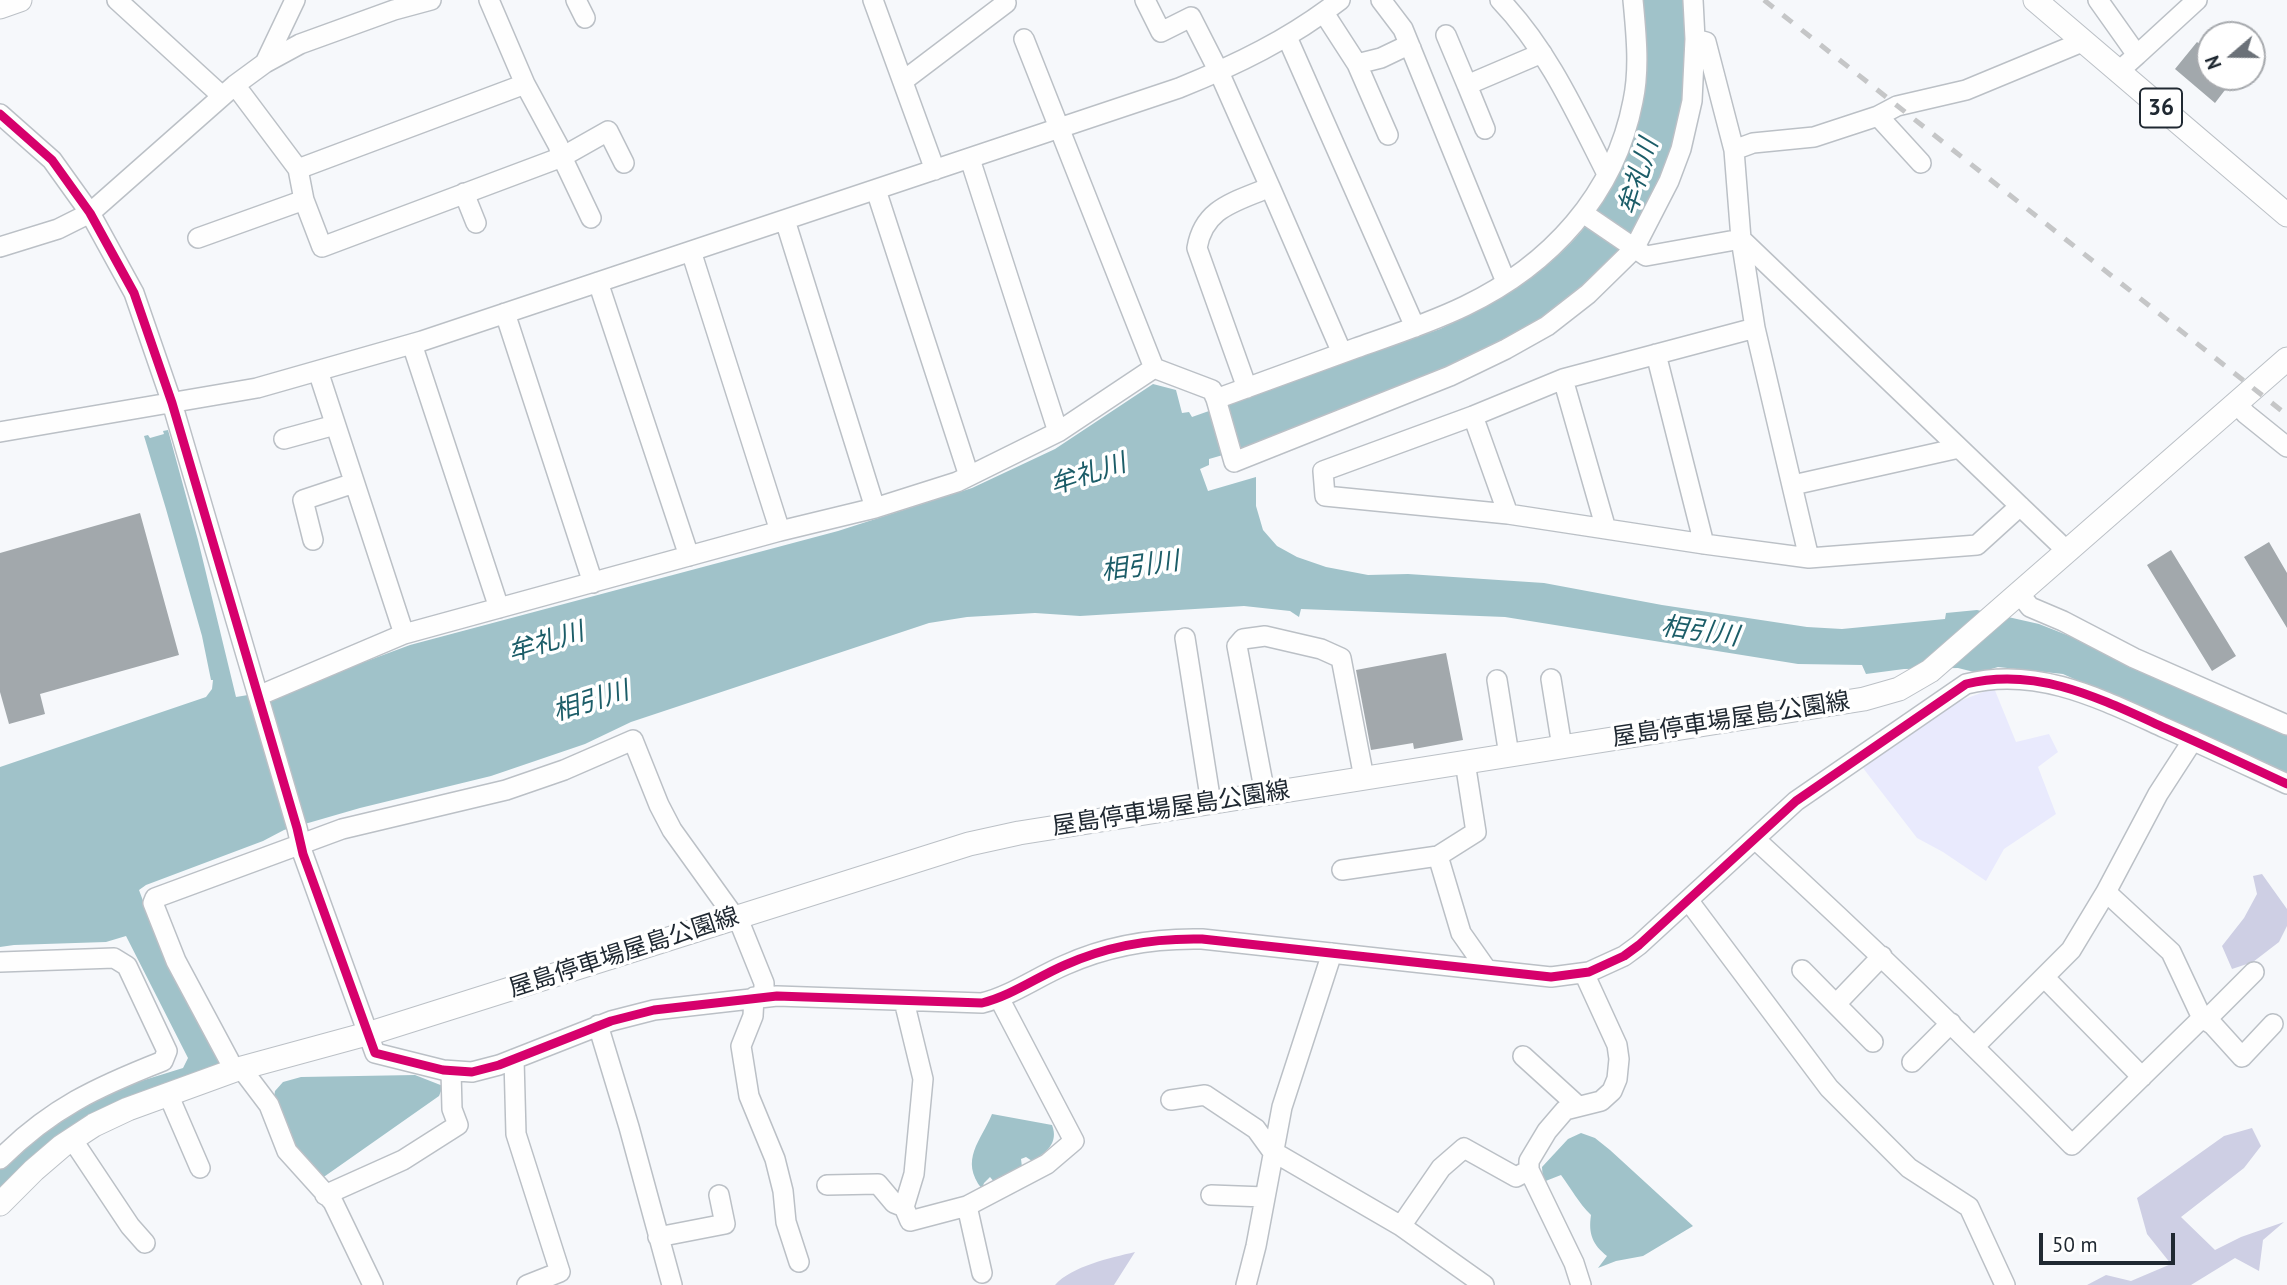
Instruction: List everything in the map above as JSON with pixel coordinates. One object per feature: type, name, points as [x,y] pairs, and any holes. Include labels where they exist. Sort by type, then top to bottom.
[{"type":"main road","points":[[0,6],[20,0]]},
{"type":"main road","name":"36","points":[[2035,0],[2285,210]]},
{"type":"main road","name":"屋島停車場屋島公園線","points":[[0,1204],[47,1157],[72,1139],[110,1116],[168,1094],[236,1069],[368,1034],[969,844],[1019,833],[1882,695],[1913,682],[2287,359]]},
{"type":"street","points":[[117,0],[228,91],[298,169],[304,200],[323,247],[562,158],[608,131],[624,163]]},
{"type":"street","points":[[265,64],[295,0]]},
{"type":"street","points":[[0,247],[58,229],[90,213],[228,91],[265,64],[300,44],[394,10],[431,0]]},
{"type":"street","points":[[489,0],[525,84],[558,145],[591,218]]},
{"type":"street","points":[[576,0],[585,18]]},
{"type":"street","points":[[873,0],[935,170]]},
{"type":"street","points":[[1145,0],[1161,32],[1191,17],[1219,72],[1342,353]]},
{"type":"street","points":[[0,432],[257,388],[412,344],[1179,88],[1219,72],[1287,37],[1339,0]]},
{"type":"street","points":[[1381,0],[1403,29],[1506,282]]},
{"type":"street","points":[[1500,0],[1522,23],[1542,52],[1607,174]]},
{"type":"street","points":[[1216,399],[1415,327],[1466,305],[1506,282],[1556,245],[1583,213],[1623,143],[1634,98],[1637,36],[1633,0]]},
{"type":"street","points":[[1024,39],[1154,368],[1212,390],[1234,461],[1450,376],[1506,349],[1547,326],[1578,302],[1634,249],[1669,181],[1681,149],[1692,101],[1695,39],[1693,0]]},
{"type":"street","points":[[2098,0],[2137,55]]},
{"type":"street","points":[[2118,72],[2197,0]]},
{"type":"street","points":[[903,81],[1006,4]]},
{"type":"street","points":[[1324,13],[1357,64],[1388,135]]},
{"type":"street","points":[[1446,36],[1485,129]]},
{"type":"street","points":[[1287,37],[1415,327]]},
{"type":"street","points":[[1695,39],[1706,42],[1734,150],[1741,239],[1755,328],[1809,558]]},
{"type":"street","points":[[1734,150],[1753,143],[1814,136],[1878,116],[1897,106],[1966,90],[2082,42]]},
{"type":"street","points":[[1357,64],[1381,58],[1404,47],[1411,48]]},
{"type":"street","points":[[1467,85],[1542,52]]},
{"type":"street","points":[[298,169],[525,84]]},
{"type":"street","points":[[0,114],[52,160],[90,213],[134,293],[173,403],[299,836],[375,1053],[451,1071],[471,1072],[514,1059],[598,1025],[654,1010],[759,997],[972,1003],[999,998],[1091,954],[1146,941],[1202,939],[1551,977],[1584,973],[1607,965],[1639,945],[1796,801],[1966,684],[1984,679],[2028,678],[2074,688],[2287,784]]},
{"type":"street","points":[[1878,116],[1921,163]]},
{"type":"street","points":[[970,159],[1058,432]]},
{"type":"street","points":[[1247,388],[1197,248],[1199,236],[1207,220],[1220,209],[1270,187]]},
{"type":"street","points":[[876,190],[969,476]]},
{"type":"street","points":[[464,193],[476,223]]},
{"type":"street","points":[[198,238],[304,200]]},
{"type":"street","points":[[1583,213],[1646,256],[1741,239]]},
{"type":"street","points":[[785,220],[875,508]]},
{"type":"street","points":[[1741,239],[2067,551]]},
{"type":"street","points":[[691,251],[780,531]]},
{"type":"street","points":[[598,282],[689,556]]},
{"type":"street","points":[[505,313],[593,583]]},
{"type":"street","points":[[1755,328],[1563,379],[1473,416],[1322,471],[1325,496],[1508,514],[1809,558],[1977,545],[2020,506]]},
{"type":"street","points":[[412,344],[499,608]]},
{"type":"street","points":[[1656,354],[1704,544]]},
{"type":"street","points":[[259,700],[404,635],[780,531],[875,508],[957,482],[1058,432],[1154,368]]},
{"type":"street","points":[[318,371],[404,635]]},
{"type":"street","points":[[1563,379],[1606,529]]},
{"type":"street","points":[[2236,403],[2287,447]]},
{"type":"street","points":[[1473,416],[1508,514]]},
{"type":"street","points":[[284,439],[335,425]]},
{"type":"street","points":[[1793,485],[1959,448]]},
{"type":"street","points":[[313,540],[303,500],[354,482]]},
{"type":"street","points":[[2011,600],[2063,621],[2134,658],[2287,725]]},
{"type":"street","points":[[1265,794],[1237,646],[1243,639],[1265,636],[1321,649],[1342,658],[1364,778]]},
{"type":"street","points":[[1185,638],[1211,803]]},
{"type":"street","points":[[1551,679],[1562,747]]},
{"type":"street","points":[[1497,680],[1509,755]]},
{"type":"street","points":[[1913,682],[1927,710]]},
{"type":"street","points":[[373,1285],[333,1202],[287,1151],[269,1105],[229,1060],[176,961],[153,903],[155,898],[299,836],[506,790],[564,770],[633,740],[672,830],[741,926],[764,983],[741,1046],[749,1096],[775,1159],[783,1191],[786,1222],[799,1262]]},
{"type":"street","points":[[1975,1046],[2071,950],[2106,892],[2158,793],[2193,740]]},
{"type":"street","points":[[1342,870],[1438,856],[1476,832],[1465,762]]},
{"type":"street","points":[[1755,839],[1975,1046],[2071,1145],[2254,972]]},
{"type":"street","points":[[1438,856],[1461,933],[1487,970]]},
{"type":"street","points":[[2106,892],[2171,952],[2204,1019],[2242,1057],[2273,1024]]},
{"type":"street","points":[[1689,900],[1829,1088],[1909,1168],[1969,1207],[2005,1285]]},
{"type":"street","points":[[1246,1285],[1282,1107],[1332,953]]},
{"type":"street","points":[[1836,1004],[1882,956]]},
{"type":"street","points":[[0,962],[114,958],[127,966],[167,1051],[163,1061],[97,1088],[60,1108],[2,1153]]},
{"type":"street","points":[[1802,970],[1873,1042]]},
{"type":"street","points":[[1581,1285],[1574,1263],[1529,1170],[1529,1161],[1564,1110],[1601,1101],[1612,1091],[1616,1079],[1618,1045],[1584,973]]},
{"type":"street","points":[[2044,977],[2142,1077]]},
{"type":"street","points":[[904,1001],[923,1079],[915,1174],[904,1207],[910,1221],[967,1206],[1047,1164],[1074,1141],[999,998]]},
{"type":"street","points":[[1912,1062],[1951,1023]]},
{"type":"street","points":[[598,1025],[629,1126],[672,1285]]},
{"type":"street","points":[[1523,1056],[1578,1106]]},
{"type":"street","points":[[514,1059],[516,1134],[560,1272],[527,1285]]},
{"type":"street","points":[[325,1195],[403,1160],[458,1125],[452,1110],[451,1071]]},
{"type":"street","points":[[168,1094],[200,1168]]},
{"type":"street","points":[[1171,1100],[1205,1095],[1256,1129],[1272,1151],[1401,1226],[1484,1285]]},
{"type":"street","points":[[72,1139],[130,1226],[145,1243]]},
{"type":"street","points":[[1401,1226],[1441,1168],[1464,1148],[1516,1177],[1529,1170]]},
{"type":"street","points":[[827,1185],[878,1184],[894,1203],[904,1207]]},
{"type":"street","points":[[658,1237],[725,1224],[719,1195]]},
{"type":"street","points":[[1211,1195],[1265,1197]]},
{"type":"street","points":[[967,1206],[982,1273]]},
{"type":"shaded area","points":[[1994,688],[2016,742],[2049,734],[2058,752],[2038,767],[2056,814],[2004,849],[1986,881],[1917,838],[1863,768],[1913,728],[1949,705]]},
{"type":"shaded area","points":[[2262,874],[2287,909],[2287,926],[2279,942],[2253,962],[2232,969],[2222,946],[2244,918],[2257,894],[2253,876]]},
{"type":"shaded area","points":[[2252,1128],[2261,1146],[2244,1168],[2181,1217],[2215,1250],[2241,1237],[2284,1222],[2263,1240],[2259,1271],[2235,1258],[2191,1285],[2087,1285],[2106,1275],[2131,1281],[2171,1264],[2147,1234],[2137,1198],[2224,1136]]},
{"type":"shaded area","points":[[1135,1252],[1114,1285],[1055,1285],[1081,1268]]},
{"type":"water","points":[[1641,0],[1686,0],[1687,85],[1677,133],[1662,181],[1629,238],[1610,263],[1581,292],[1494,350],[1237,451],[1209,459],[1209,465],[1200,469],[1208,491],[1256,477],[1256,506],[1263,530],[1277,546],[1297,557],[1326,567],[1368,575],[1408,574],[1544,583],[1662,605],[1807,627],[1842,629],[1945,619],[1946,613],[1977,610],[2039,624],[2287,733],[2287,775],[2063,674],[1998,667],[1978,673],[1958,668],[1904,669],[1866,674],[1862,665],[1798,664],[1505,617],[1301,609],[1299,617],[1290,611],[1244,606],[1080,616],[1035,613],[967,617],[929,623],[631,722],[585,744],[491,776],[360,808],[284,830],[263,841],[146,885],[139,890],[157,935],[224,1063],[91,1116],[56,1136],[26,1158],[0,1184],[0,1168],[48,1127],[112,1090],[183,1068],[188,1058],[126,936],[106,942],[0,947],[0,767],[206,697],[212,689],[213,680],[202,636],[144,436],[148,435],[150,438],[168,430],[236,697],[248,695],[254,703],[410,645],[838,531],[972,488],[1055,449],[1153,384],[1176,390],[1182,413],[1189,412],[1192,417],[1440,329],[1466,317],[1519,286],[1543,268],[1566,248],[1603,201],[1619,161]]},
{"type":"water","points":[[415,1075],[443,1086],[439,1096],[318,1181],[291,1147],[273,1103],[275,1091],[283,1082],[301,1077]]},
{"type":"water","points":[[992,1114],[1052,1125],[1054,1137],[1050,1147],[1042,1155],[1032,1161],[1026,1157],[1021,1159],[1022,1167],[995,1183],[990,1177],[982,1189],[975,1179],[972,1160]]},
{"type":"water","points":[[1581,1133],[1595,1138],[1610,1150],[1693,1226],[1643,1256],[1616,1261],[1598,1268],[1607,1256],[1598,1248],[1593,1238],[1590,1228],[1591,1215],[1561,1175],[1543,1182],[1542,1167],[1568,1139]]},
{"type":"building","points":[[2196,43],[2196,87],[2175,69]]},
{"type":"building","points":[[2201,91],[2224,91],[2215,103]]},
{"type":"building","points":[[140,513],[179,655],[40,694],[45,714],[9,724],[0,692],[0,553]]},
{"type":"building","points":[[2269,542],[2287,573],[2287,628],[2244,557]]},
{"type":"building","points":[[2171,550],[2236,656],[2212,671],[2147,565]]},
{"type":"building","points":[[1446,653],[1463,740],[1414,749],[1413,743],[1371,750],[1356,670]]},
{"type":"waterway","points":[[0,1188],[55,1137],[96,1112]]},
{"type":"railway","points":[[1764,0],[2287,415]]},
{"type":"cycle path","points":[[0,114],[52,160],[90,213],[134,293],[172,403],[303,854],[375,1053],[443,1070],[472,1072],[499,1065],[611,1021],[654,1010],[777,996],[982,1003],[1098,952],[1167,940],[1202,939],[1551,977],[1589,972],[1624,956],[1639,945],[1796,801],[1966,684],[1992,680],[2018,679],[2068,688],[2141,717],[2287,784]]},
{"type":"water label","name":"牟礼川","points":[[1639,177]]},
{"type":"water label","name":"牟礼川","points":[[1088,475]]},
{"type":"water label","name":"相引川","points":[[1140,567]]},
{"type":"water label","name":"相引川","points":[[1700,632]]},
{"type":"water label","name":"牟礼川","points":[[546,643]]},
{"type":"water label","name":"相引川","points":[[591,702]]}]
